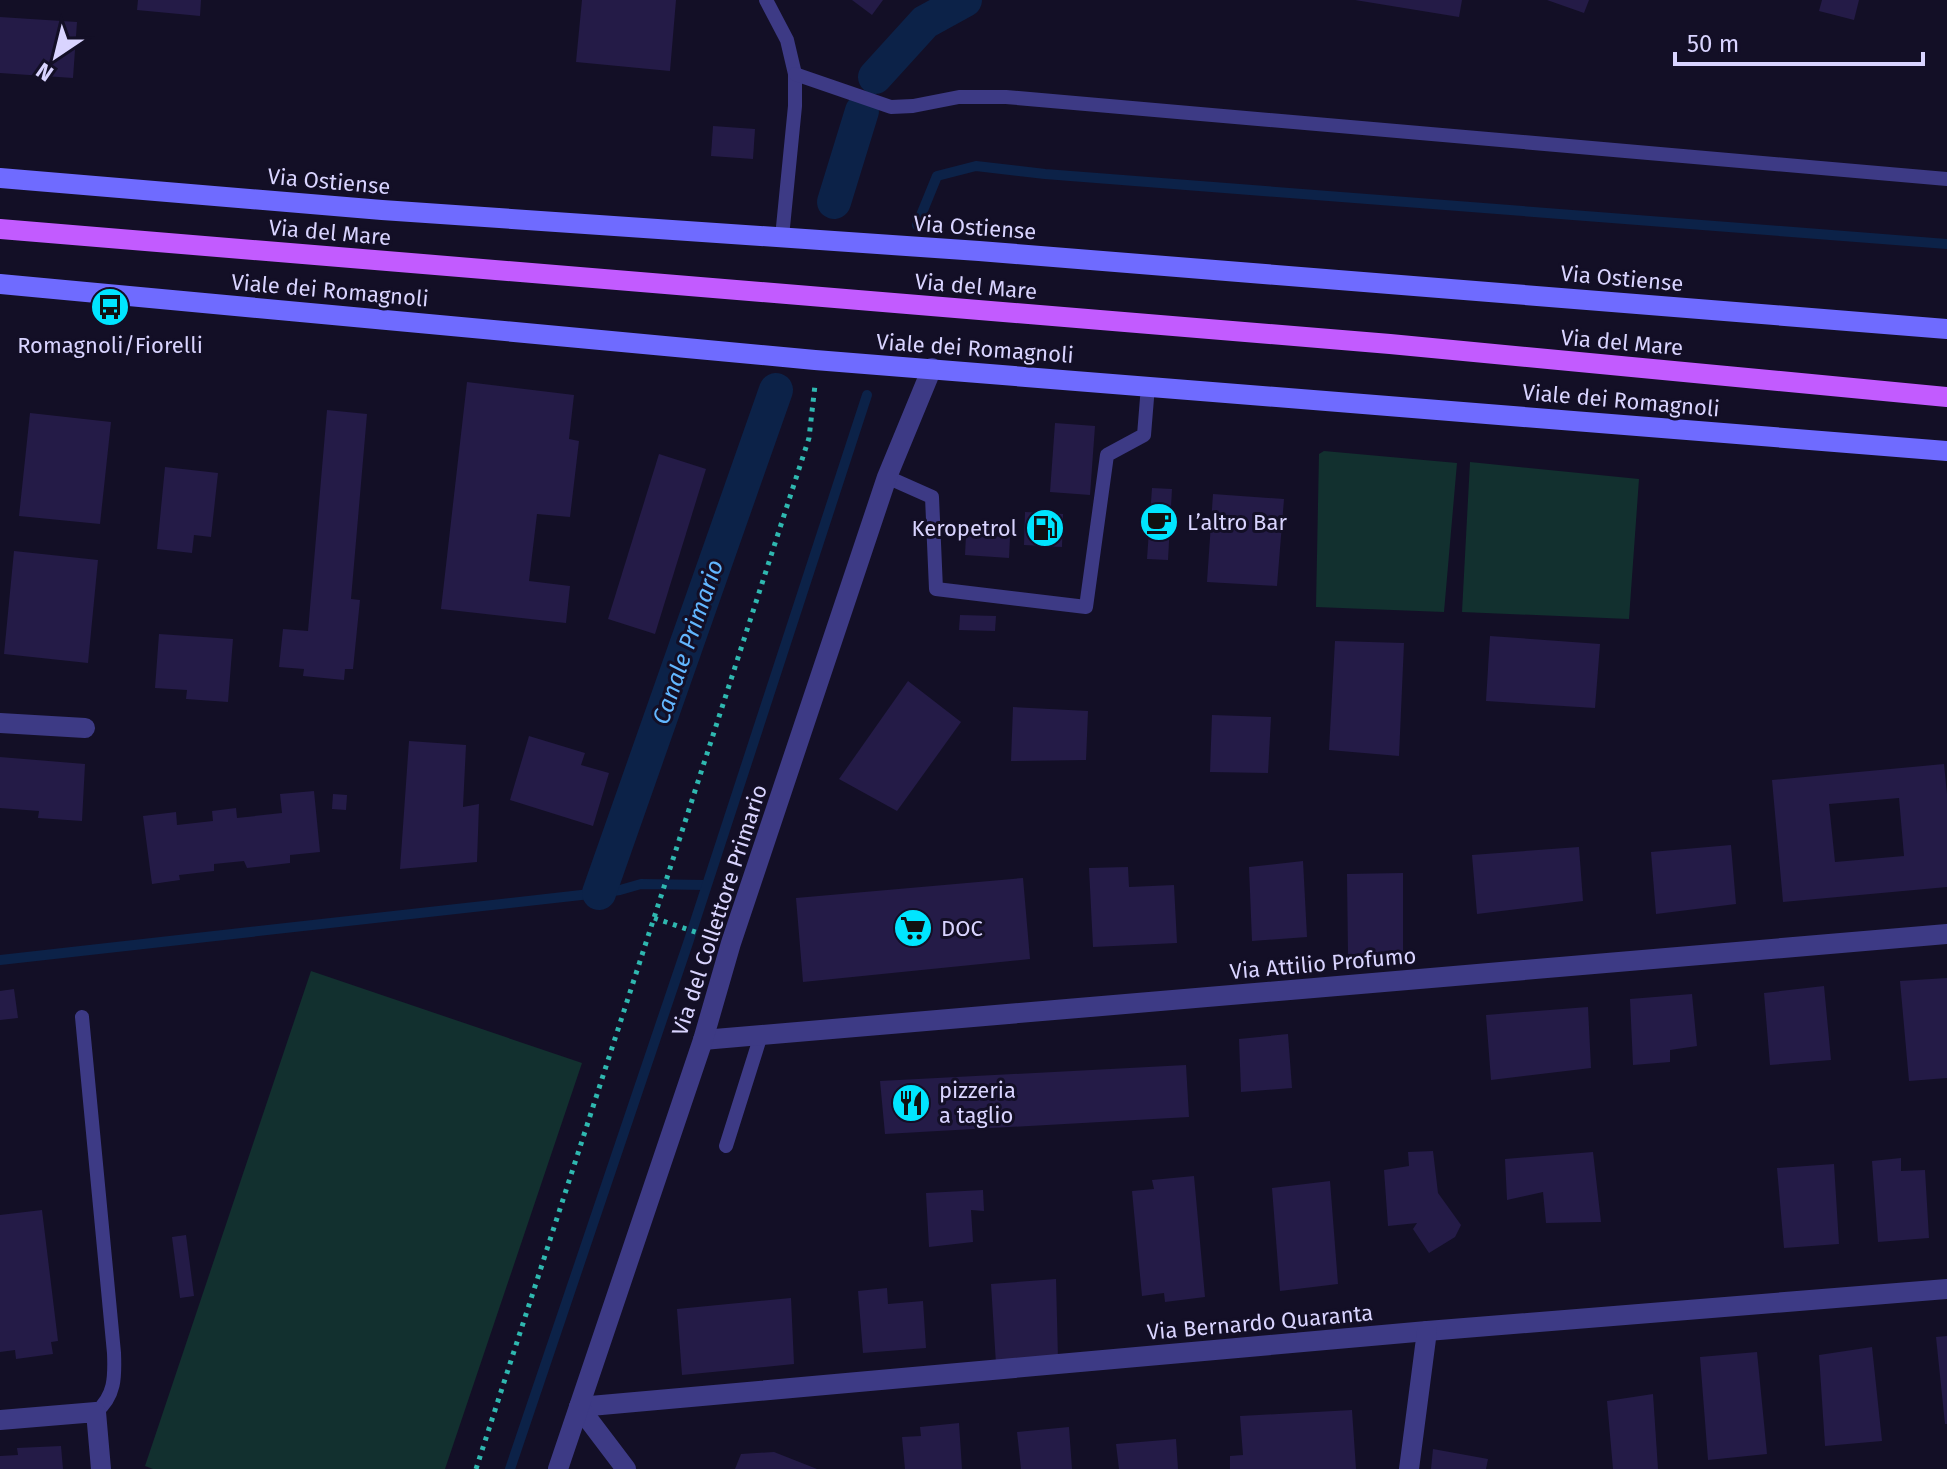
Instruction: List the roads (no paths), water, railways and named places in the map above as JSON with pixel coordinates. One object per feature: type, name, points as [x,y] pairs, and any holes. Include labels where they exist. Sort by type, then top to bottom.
[{"type":"main road","name":"Via Ostiense","points":[[0,178],[1947,329]]},
{"type":"main road","name":"Via del Mare","points":[[0,229],[1405,345],[1947,397]]},
{"type":"main road","name":"Viale dei Romagnoli","points":[[0,284],[815,360],[1947,451]]},
{"type":"street","name":"Via del Collettore Primario","points":[[558,1469],[703,1040],[731,943],[887,477],[932,368]]},
{"type":"street","points":[[0,723],[85,728]]},
{"type":"street","name":"Via Attilio Profumo","points":[[703,1040],[1947,934]]},
{"type":"street","name":"Via Bernardo Quaranta","points":[[579,1407],[1427,1331],[1947,1289]]},
{"type":"street","points":[[1409,1469],[1427,1331]]},
{"type":"street","points":[[579,1407],[626,1469]]},
{"type":"street","points":[[0,1420],[96,1412],[101,1469]]},
{"type":"lane","points":[[766,0],[787,40],[795,74],[795,106],[782,237]]},
{"type":"lane","points":[[795,74],[891,107],[959,97],[1006,97],[1947,179]]},
{"type":"lane","points":[[887,477],[932,497],[936,589],[1086,607],[1107,455],[1144,435],[1148,386]]},
{"type":"lane","points":[[82,1017],[114,1353],[112,1393],[96,1412]]},
{"type":"lane","points":[[726,1146],[761,1035]]},
{"type":"waterway","name":"Canale Primario","points":[[875,77],[925,22],[965,0]]},
{"type":"waterway","name":"Canale Primario","points":[[834,202],[862,111]]},
{"type":"waterway","points":[[917,225],[937,176],[976,166],[1045,174],[1947,244]]},
{"type":"waterway","name":"Canale Primario","points":[[599,893],[776,390]]},
{"type":"waterway","points":[[510,1469],[689,940],[867,395]]},
{"type":"waterway","points":[[0,960],[599,893],[641,884],[706,885]]},
{"type":"place","name":"Romagnoli/Fiorelli","points":[[110,307]]},
{"type":"place","name":"L’altro Bar","points":[[1159,522]]},
{"type":"place","name":"Keropetrol","points":[[1045,528]]},
{"type":"place","name":"DOC","points":[[913,928]]},
{"type":"place","name":"pizzeria a taglio","points":[[911,1103]]}]
